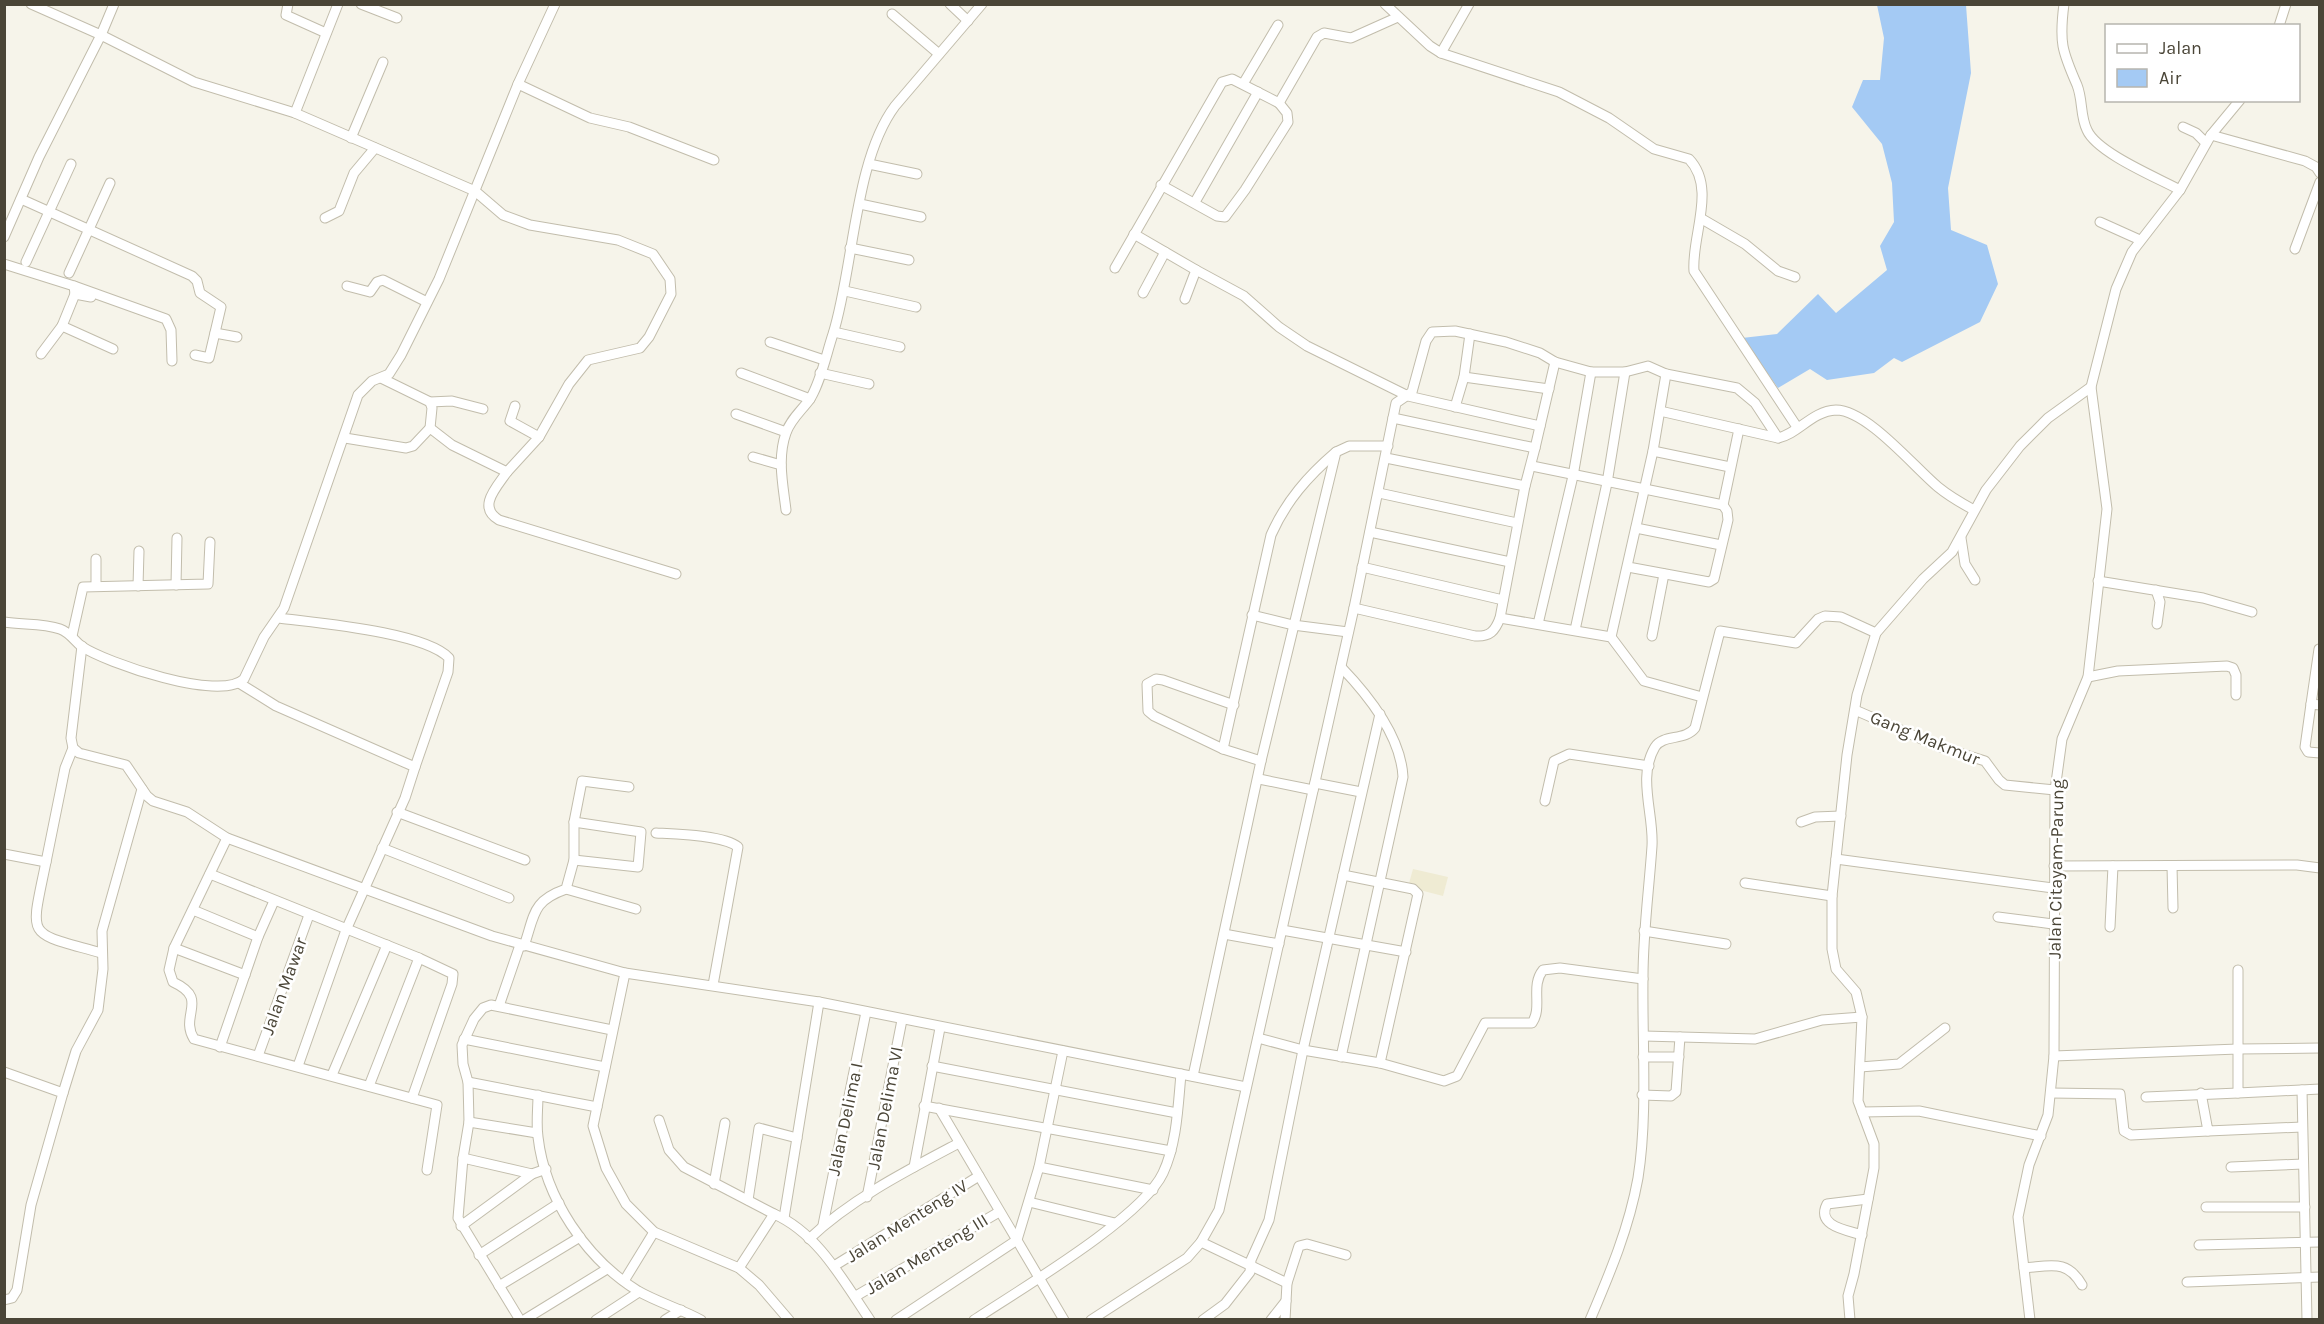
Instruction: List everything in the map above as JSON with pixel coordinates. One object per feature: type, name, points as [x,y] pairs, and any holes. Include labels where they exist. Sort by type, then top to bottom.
[{"type":"street","points":[[31,4],[101,35],[194,82],[295,113],[476,191],[503,215],[530,225],[618,240],[653,254],[670,279],[671,294],[649,337],[640,348],[588,360],[569,384],[539,437],[507,472],[490,498],[487,507],[489,514],[499,520],[676,574]]},
{"type":"street","points":[[4,237],[114,4]]},
{"type":"street","points":[[288,4],[286,15],[291,19],[326,33]]},
{"type":"street","points":[[295,113],[338,4]]},
{"type":"street","points":[[361,4],[397,18]]},
{"type":"street","points":[[239,683],[264,637],[279,618],[361,390],[394,369],[427,302],[476,191],[518,84],[555,4]]},
{"type":"street","points":[[950,4],[968,21]]},
{"type":"street","points":[[786,510],[781,465],[786,432],[810,399],[834,332],[845,291],[850,248],[869,164],[884,121],[982,4]]},
{"type":"street","points":[[1385,4],[1441,53],[1559,92],[1609,118],[1654,149],[1689,159],[1699,177],[1702,219],[1693,259],[1697,278],[1797,427]]},
{"type":"street","points":[[1441,53],[1469,4]]},
{"type":"street","points":[[2064,4],[2061,29],[2062,50],[2078,87],[2088,134],[2113,154],[2180,190]]},
{"type":"street","points":[[2280,24],[2286,4]]},
{"type":"street","points":[[892,14],[939,54]]},
{"type":"street","points":[[1279,103],[1317,37],[1324,33],[1351,38],[1398,17]]},
{"type":"street","points":[[1243,84],[1278,25]]},
{"type":"street","points":[[351,138],[383,62]]},
{"type":"street","points":[[1115,268],[1161,185],[1222,82],[1232,80],[1243,84],[1279,103],[1287,113],[1288,122],[1225,217],[1217,216],[1161,185]]},
{"type":"street","points":[[518,84],[590,118],[629,127],[714,160]]},
{"type":"street","points":[[1195,202],[1258,92]]},
{"type":"street","name":"Jalan Citayam-Parung","points":[[2030,1320],[2019,1238],[2019,1210],[2029,1165],[2041,1136],[2051,1093],[2054,1056],[2055,790],[2062,739],[2088,677],[2107,509],[2091,387],[2116,289],[2126,263],[2140,240],[2180,190],[2209,139],[2238,102]]},
{"type":"street","points":[[2183,128],[2209,139],[2305,161],[2316,167],[2319,173]]},
{"type":"street","points":[[325,218],[339,211],[354,173],[375,148]]},
{"type":"street","points":[[26,262],[71,164]]},
{"type":"street","points":[[869,164],[917,174]]},
{"type":"street","points":[[2295,249],[2319,182]]},
{"type":"street","points":[[69,273],[110,183]]},
{"type":"street","points":[[21,200],[192,276],[197,281],[200,293],[221,307],[209,358],[195,355]]},
{"type":"street","points":[[860,204],[921,217]]},
{"type":"street","points":[[1702,219],[1745,244],[1778,271],[1795,277]]},
{"type":"street","points":[[2100,222],[2140,240]]},
{"type":"street","points":[[1134,234],[1244,296],[1279,327],[1307,346],[1408,396],[1540,426]]},
{"type":"street","points":[[850,248],[909,260]]},
{"type":"street","points":[[1143,293],[1165,252]]},
{"type":"street","points":[[4,264],[129,311]]},
{"type":"street","points":[[1185,299],[1196,270]]},
{"type":"street","points":[[347,285],[370,292],[377,282],[383,280],[427,302]]},
{"type":"street","points":[[41,354],[62,326],[74,290]]},
{"type":"street","points":[[74,290],[166,319],[171,330],[172,361]]},
{"type":"street","points":[[845,291],[916,307]]},
{"type":"street","points":[[62,326],[112,349]]},
{"type":"street","points":[[1092,1320],[1186,1258],[1201,1242],[1219,1210],[1354,608],[1396,403],[1408,396],[1418,379],[1429,335],[1439,329],[1470,334],[1532,350],[1555,362],[1591,372],[1625,372],[1648,366],[1666,374],[1741,391],[1760,409],[1778,438]]},
{"type":"street","points":[[834,332],[900,347]]},
{"type":"street","points":[[215,333],[237,338]]},
{"type":"street","points":[[1455,407],[1464,377],[1470,334]]},
{"type":"street","points":[[770,342],[824,360]]},
{"type":"street","points":[[1354,608],[1475,636],[1490,634],[1496,629],[1500,618],[1524,486],[1532,466],[1555,362]]},
{"type":"street","points":[[1538,624],[1573,476],[1591,372]]},
{"type":"street","points":[[1575,630],[1607,483],[1625,372]]},
{"type":"street","points":[[741,373],[810,399]]},
{"type":"street","points":[[820,373],[869,384]]},
{"type":"street","points":[[1611,637],[1653,452],[1666,374]]},
{"type":"street","points":[[1464,377],[1480,377],[1549,389]]},
{"type":"street","points":[[381,378],[430,402],[452,401],[483,409]]},
{"type":"street","points":[[1854,1319],[1848,1296],[1869,1199],[1874,1154],[1858,1101],[1862,1017],[1856,992],[1836,969],[1834,963],[1832,896],[1855,710],[1876,633],[1923,579],[1952,552],[1974,510],[2020,446],[2048,418],[2091,387]]},
{"type":"street","points":[[345,438],[406,448],[413,446],[430,428],[432,408],[430,402]]},
{"type":"street","points":[[515,406],[510,421],[539,437]]},
{"type":"street","points":[[1660,411],[1778,438],[1786,436],[1797,427],[1831,411],[1849,412],[1860,417],[1939,488],[1974,510]]},
{"type":"street","points":[[736,414],[786,432]]},
{"type":"street","points":[[1393,418],[1535,448]]},
{"type":"street","points":[[430,428],[444,440],[507,472]]},
{"type":"street","points":[[1628,567],[1712,581],[1716,574],[1728,520],[1727,511],[1723,505],[1739,429]]},
{"type":"street","points":[[1224,749],[1270,535],[1279,517],[1307,477],[1336,452],[1349,446],[1388,446]]},
{"type":"street","points":[[1193,1076],[1259,779],[1261,761],[1336,452]]},
{"type":"street","points":[[1653,452],[1730,467]]},
{"type":"street","points":[[753,457],[781,465]]},
{"type":"street","points":[[1386,458],[1524,486]]},
{"type":"street","points":[[1532,466],[1644,491],[1723,505]]},
{"type":"street","points":[[1379,493],[1517,523]]},
{"type":"street","points":[[1636,528],[1721,545]]},
{"type":"street","points":[[1370,532],[1510,562]]},
{"type":"street","points":[[1961,537],[1963,558],[1975,580]]},
{"type":"street","points":[[176,585],[177,538]]},
{"type":"street","points":[[72,636],[81,590],[84,586],[209,584],[210,542]]},
{"type":"street","points":[[138,586],[139,551]]},
{"type":"street","points":[[96,559],[96,586]]},
{"type":"street","points":[[1362,567],[1503,600]]},
{"type":"street","points":[[1652,636],[1664,574]]},
{"type":"street","points":[[2098,581],[2203,598],[2252,612]]},
{"type":"street","points":[[2156,590],[2160,602],[2157,624]]},
{"type":"street","points":[[1252,615],[1293,625],[1348,632]]},
{"type":"street","points":[[1590,1320],[1624,1239],[1638,1178],[1644,1036],[1644,932],[1652,840],[1647,793],[1649,766],[1658,744],[1685,735],[1695,728],[1720,632],[1796,643],[1818,619],[1832,615],[1876,633]]},
{"type":"street","points":[[279,618],[416,641],[441,650],[449,658],[448,672],[415,767],[398,812],[346,930],[298,1066]]},
{"type":"street","points":[[1500,618],[1611,637],[1644,681],[1702,697]]},
{"type":"street","points":[[4,622],[55,628],[72,636],[82,646],[167,680],[197,685],[239,683],[276,706],[415,767]]},
{"type":"street","points":[[82,646],[71,738],[73,748],[65,768],[35,921],[39,933],[50,939],[101,953]]},
{"type":"street","points":[[2319,649],[2315,704],[2305,749],[2319,753]]},
{"type":"street","points":[[2088,677],[2118,671],[2227,666],[2233,668],[2236,675],[2236,695]]},
{"type":"street","points":[[1341,667],[1380,714],[1403,765],[1403,777],[1368,946],[1341,1057]]},
{"type":"street","points":[[1234,705],[1163,680],[1156,679],[1147,684],[1148,711],[1154,717],[1224,749],[1261,761]]},
{"type":"street","name":"Gang Makmur","points":[[1855,710],[1927,742],[1986,761],[2005,785],[2055,790]]},
{"type":"street","points":[[1203,1320],[1231,1299],[1250,1272],[1250,1264],[1269,1220],[1303,1050],[1380,714]]},
{"type":"street","points":[[73,748],[80,753],[126,765],[153,801],[187,812],[227,838],[363,890],[520,945],[625,973],[713,984],[819,1002],[940,1028],[1246,1087]]},
{"type":"street","points":[[1545,801],[1554,761],[1559,756],[1569,754],[1649,766]]},
{"type":"street","points":[[1259,779],[1361,792]]},
{"type":"street","points":[[566,889],[574,860],[574,822],[582,781],[629,786]]},
{"type":"street","points":[[4,1300],[12,1298],[17,1290],[36,1187],[63,1093],[76,1051],[98,1011],[103,969],[102,931],[142,789]]},
{"type":"street","points":[[398,812],[525,860]]},
{"type":"street","points":[[1801,822],[1815,818],[1841,816]]},
{"type":"street","points":[[574,822],[641,832],[637,868],[574,860]]},
{"type":"street","points":[[656,832],[701,837],[728,842],[738,847],[713,984]]},
{"type":"street","points":[[227,838],[174,948],[169,970],[173,982],[187,988],[193,997],[190,1032],[194,1039],[332,1075],[437,1107],[427,1170]]},
{"type":"street","points":[[382,848],[509,898]]},
{"type":"street","points":[[4,854],[46,862]]},
{"type":"street","points":[[1836,859],[2053,888]]},
{"type":"street","points":[[2054,866],[2297,865],[2319,868]]},
{"type":"street","points":[[2110,927],[2113,866]]},
{"type":"street","points":[[2172,866],[2173,908]]},
{"type":"street","points":[[210,874],[419,958],[453,974],[453,980],[412,1098]]},
{"type":"street","points":[[1343,875],[1413,889],[1418,894],[1380,1064]]},
{"type":"street","points":[[1745,882],[1832,896]]},
{"type":"street","points":[[499,1006],[520,945],[537,907],[549,894],[566,889],[636,909]]},
{"type":"street","points":[[220,1047],[258,937],[274,901]]},
{"type":"street","points":[[193,910],[258,937]]},
{"type":"street","name":"Jalan Mawar","points":[[258,1056],[309,915]]},
{"type":"street","points":[[1998,917],[2053,924]]},
{"type":"street","points":[[1282,930],[1406,952]]},
{"type":"street","points":[[1644,932],[1726,944]]},
{"type":"street","points":[[1224,934],[1279,944]]},
{"type":"street","points":[[332,1075],[387,945]]},
{"type":"street","points":[[174,948],[245,975]]},
{"type":"street","points":[[369,1086],[419,958]]},
{"type":"street","points":[[1258,1038],[1303,1050],[1380,1064],[1444,1081],[1451,1080],[1457,1076],[1485,1023],[1532,1023],[1536,1013],[1537,983],[1541,972],[1548,968],[1643,979]]},
{"type":"street","points":[[2238,970],[2238,1093]]},
{"type":"street","points":[[625,973],[593,1126],[606,1168],[626,1204],[654,1232],[739,1268],[759,1285],[789,1320]]},
{"type":"street","points":[[784,1218],[819,1002]]},
{"type":"street","points":[[607,1269],[522,1320],[461,1226],[458,1208],[469,1122],[468,1082],[463,1064],[464,1039],[469,1026],[483,1008],[499,1006],[612,1030]]},
{"type":"street","name":"Jalan Delima I","points":[[823,1225],[866,1012]]},
{"type":"street","points":[[1644,1036],[1755,1039],[1822,1020],[1862,1017]]},
{"type":"street","name":"Jalan Delima VI","points":[[867,1197],[902,1020]]},
{"type":"street","points":[[914,1167],[940,1028]]},
{"type":"street","points":[[1860,1068],[1899,1064],[1945,1028]]},
{"type":"street","points":[[1642,1095],[1675,1095],[1680,1036]]},
{"type":"street","points":[[464,1039],[606,1067]]},
{"type":"street","points":[[2054,1056],[2319,1048]]},
{"type":"street","points":[[896,1320],[1017,1240],[1039,1167],[1053,1088],[1063,1051]]},
{"type":"street","points":[[1643,1057],[1678,1057]]},
{"type":"street","points":[[932,1066],[1177,1113]]},
{"type":"street","points":[[4,1072],[63,1093]]},
{"type":"street","points":[[974,1320],[1037,1279],[1115,1223],[1153,1190],[1162,1176],[1171,1151],[1181,1074]]},
{"type":"street","points":[[468,1082],[597,1107]]},
{"type":"street","points":[[2146,1097],[2319,1089]]},
{"type":"street","points":[[2302,1090],[2307,1320]]},
{"type":"street","points":[[2051,1093],[2120,1094],[2124,1131],[2131,1136],[2302,1126]]},
{"type":"street","points":[[2201,1093],[2208,1131]]},
{"type":"street","points":[[538,1095],[537,1133],[546,1169],[559,1203],[580,1237],[607,1269],[639,1292],[701,1320]]},
{"type":"street","points":[[924,1106],[1171,1151]]},
{"type":"street","points":[[939,1108],[1017,1240],[1037,1279],[1064,1320]]},
{"type":"street","points":[[1862,1112],[1919,1111],[2041,1136]]},
{"type":"street","points":[[658,1120],[669,1150],[678,1162],[714,1184],[784,1218],[809,1239],[834,1266],[868,1316],[858,1320]]},
{"type":"street","points":[[469,1122],[537,1133]]},
{"type":"street","points":[[714,1184],[725,1123]]},
{"type":"street","points":[[748,1200],[759,1128],[797,1138]]},
{"type":"street","points":[[809,1239],[823,1225],[914,1167],[959,1143]]},
{"type":"street","points":[[463,1158],[532,1174]]},
{"type":"street","points":[[2231,1167],[2303,1164]]},
{"type":"street","points":[[1039,1167],[1153,1190]]},
{"type":"street","points":[[461,1226],[532,1174],[546,1169]]},
{"type":"street","name":"Jalan Menteng IV","points":[[834,1266],[979,1176]]},
{"type":"street","points":[[1862,1235],[1830,1224],[1824,1217],[1824,1210],[1827,1203],[1869,1199]]},
{"type":"street","points":[[1029,1202],[1115,1223]]},
{"type":"street","points":[[479,1255],[559,1203]]},
{"type":"street","points":[[2206,1207],[2305,1207]]},
{"type":"street","name":"Jalan Menteng III","points":[[856,1296],[999,1212]]},
{"type":"street","points":[[739,1268],[774,1214]]},
{"type":"street","points":[[624,1281],[654,1232]]},
{"type":"street","points":[[500,1286],[580,1237]]},
{"type":"street","points":[[1201,1242],[1287,1283]]},
{"type":"street","points":[[2199,1245],[2319,1242]]},
{"type":"street","points":[[1285,1320],[1287,1283],[1299,1246],[1302,1244],[1346,1255]]},
{"type":"street","points":[[2024,1268],[2064,1267],[2071,1269],[2082,1285]]},
{"type":"street","points":[[2187,1282],[2319,1276]]},
{"type":"street","points":[[596,1320],[639,1292]]},
{"type":"street","points":[[1271,1320],[1286,1301]]},
{"type":"street","points":[[665,1320],[681,1310]]},
{"type":"shaded area","points":[[1413,869],[1448,877],[1443,896],[1408,887]]},
{"type":"water","points":[[1877,5],[1966,5],[1971,73],[1948,188],[1951,230],[1987,245],[1998,284],[1980,322],[1902,362],[1894,358],[1874,373],[1827,380],[1810,369],[1778,388],[1742,338],[1777,334],[1818,294],[1836,313],[1887,270],[1880,246],[1894,222],[1892,183],[1882,144],[1852,107],[1863,80],[1880,80],[1884,38]]}]
